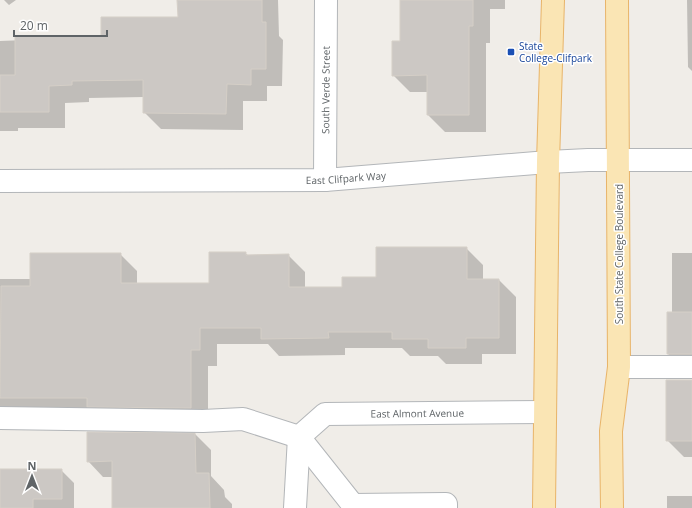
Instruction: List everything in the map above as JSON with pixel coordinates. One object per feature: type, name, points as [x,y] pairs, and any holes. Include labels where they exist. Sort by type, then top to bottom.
[{"type":"main road","points":[[544,508],[548,162],[553,0]]},
{"type":"main road","name":"South State College Boulevard","points":[[612,508],[611,431],[619,367],[618,0]]},
{"type":"street","name":"South Verde Street","points":[[325,180],[326,0]]},
{"type":"street","name":"East Clifpark Way","points":[[0,181],[325,180],[548,162],[692,160]]},
{"type":"street","points":[[619,367],[692,367]]},
{"type":"street","name":"East Almont Avenue","points":[[299,437],[325,414],[545,412]]},
{"type":"street","points":[[0,418],[203,421],[243,420],[299,437],[353,505],[446,504],[446,508]]},
{"type":"street","points":[[295,508],[299,437]]},
{"type":"building","points":[[177,0],[262,0],[262,22],[266,22],[266,69],[251,69],[251,85],[227,84],[226,114],[143,113],[143,80],[72,81],[72,85],[49,86],[49,112],[0,112],[0,75],[15,75],[15,36],[101,36],[101,17],[178,17]]},
{"type":"building","points":[[400,0],[473,0],[473,26],[469,26],[469,115],[427,115],[427,75],[392,76],[392,41],[400,41]]},
{"type":"building","points":[[376,247],[467,247],[467,279],[499,279],[499,338],[466,338],[466,348],[428,348],[428,339],[392,339],[392,332],[328,332],[329,338],[261,339],[261,328],[200,328],[200,350],[191,350],[191,408],[87,407],[87,398],[0,398],[1,286],[30,286],[30,253],[121,253],[121,283],[209,283],[209,252],[246,252],[246,255],[289,254],[289,287],[342,287],[342,277],[376,277]]},
{"type":"building","points":[[667,312],[692,312],[692,354],[667,354]]},
{"type":"building","points":[[666,380],[692,380],[692,441],[666,441]]},
{"type":"building","points":[[87,432],[195,433],[196,473],[209,473],[210,508],[112,508],[112,461],[87,462]]},
{"type":"building","points":[[0,469],[62,469],[62,499],[33,499],[33,508],[0,508]]},
{"type":"place","name":"State College-Clifpark","points":[[511,52]]}]
